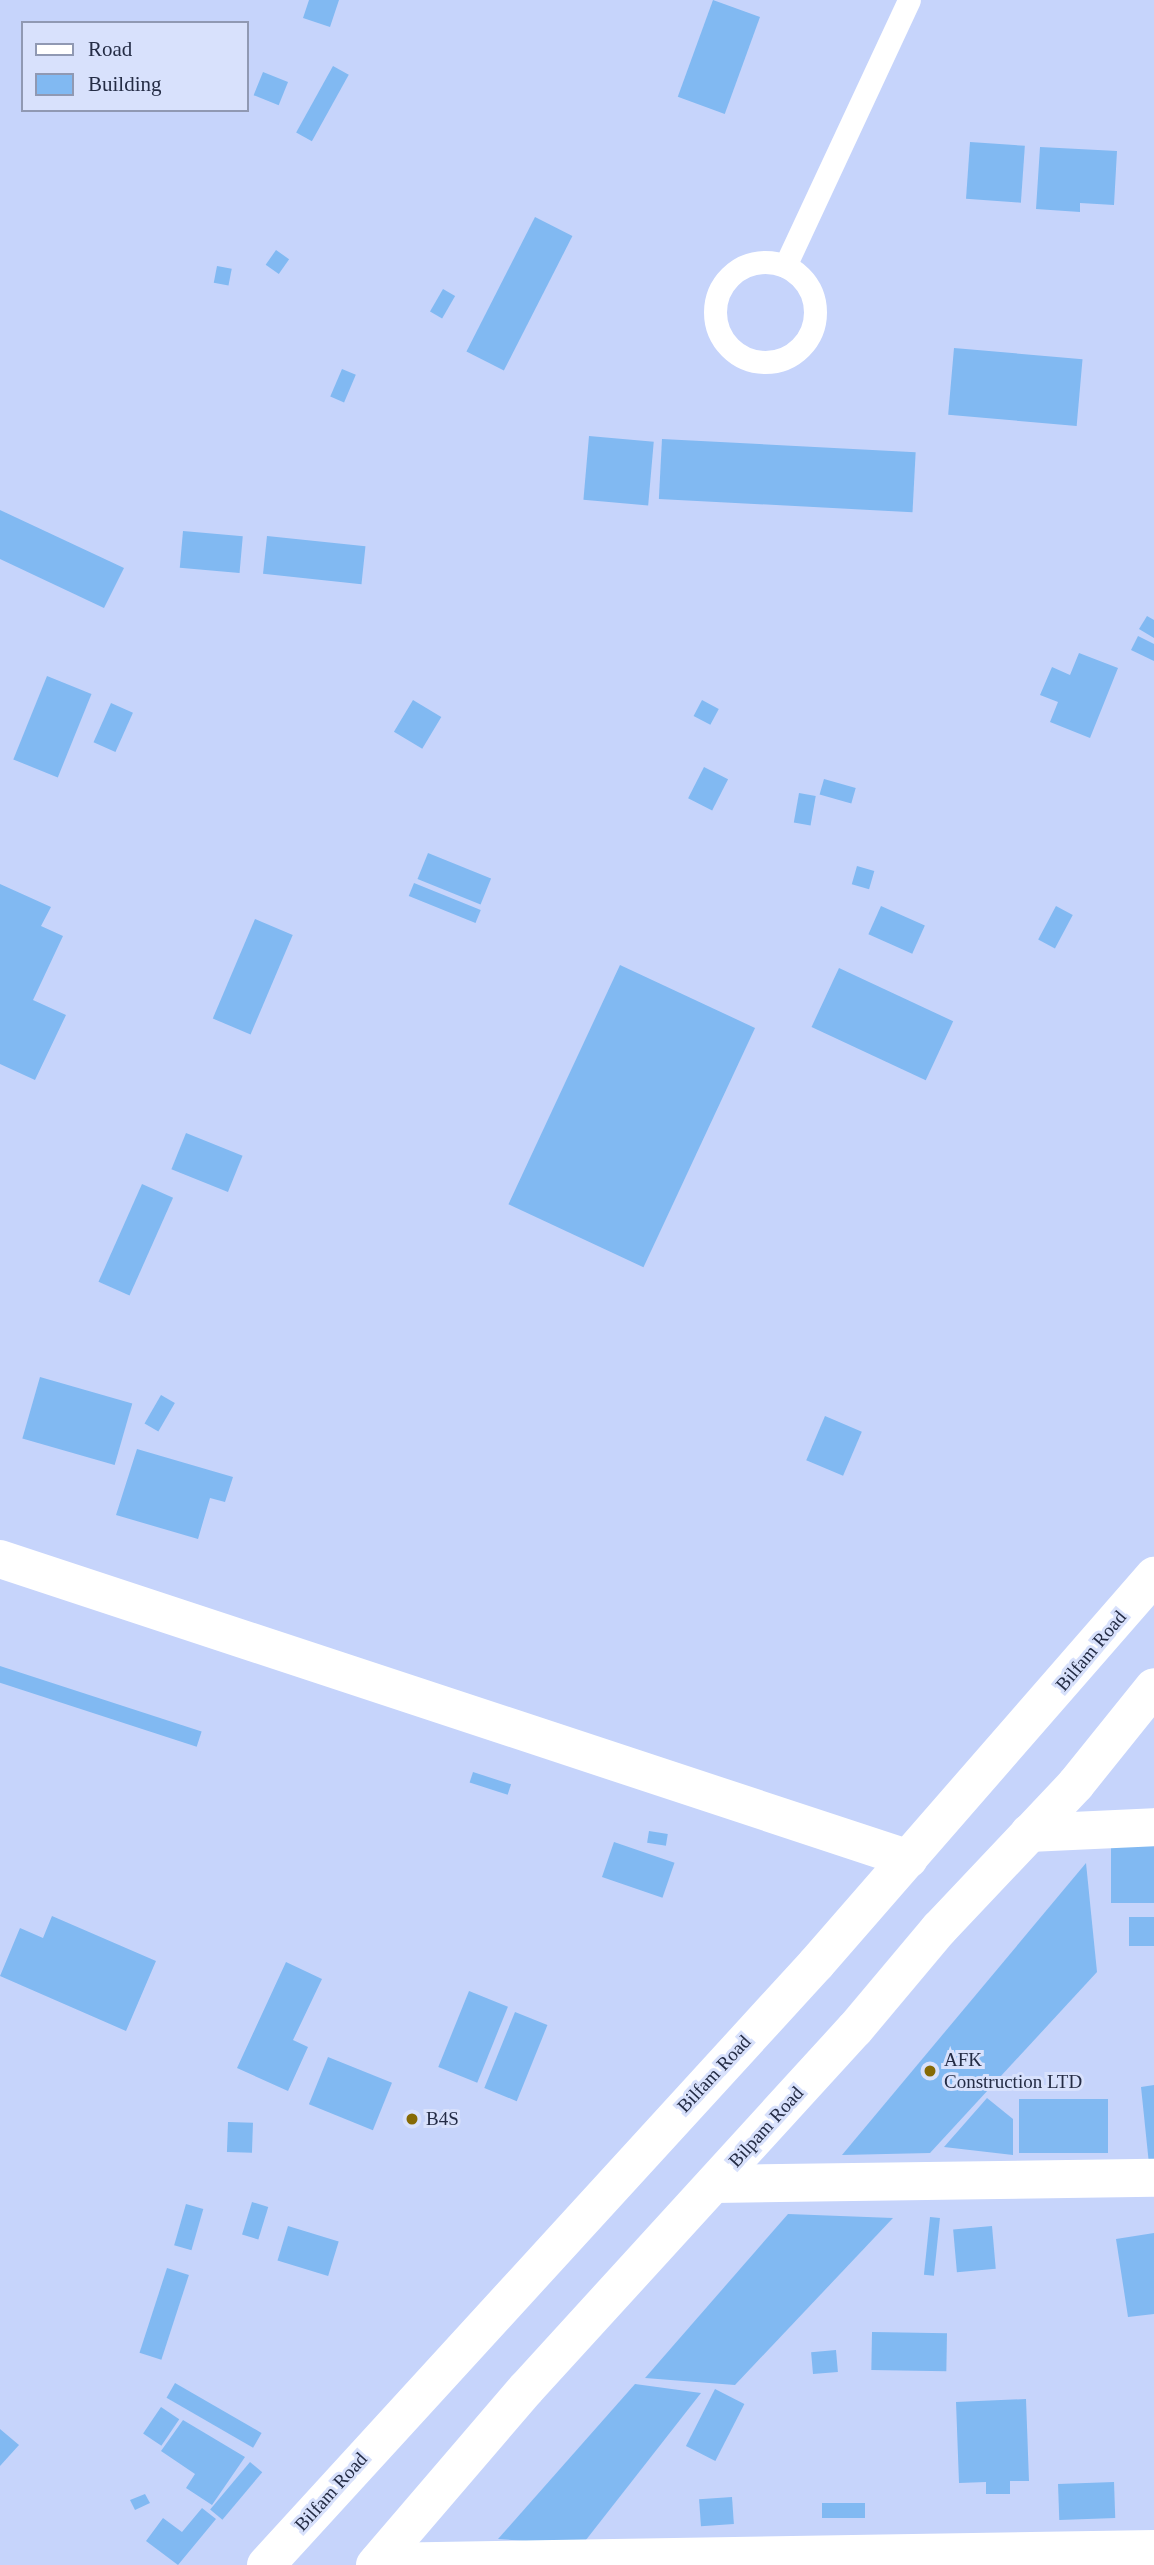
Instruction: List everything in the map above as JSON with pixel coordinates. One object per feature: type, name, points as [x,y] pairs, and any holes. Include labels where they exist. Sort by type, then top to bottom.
[{"type":"main road","points":[[0,1559],[909,1859]]},
{"type":"main road","name":"Bilfam Road","points":[[266,2565],[909,1859],[1154,1576]]},
{"type":"main road","name":"Bilpam Road","points":[[376,2563],[526,2389],[1076,1784],[1154,1687]]},
{"type":"main road","points":[[1029,1833],[1154,1827]]},
{"type":"main road","points":[[714,2183],[1154,2178]]},
{"type":"main road","points":[[376,2563],[1149,2554]]},
{"type":"lane","points":[[785,266],[909,0]]},
{"type":"lane","points":[[751,264],[785,266],[810,289],[814,323],[808,339],[780,360],[746,358],[721,335],[715,318],[723,285],[751,264]]},
{"type":"building","points":[[309,0],[339,0],[330,27],[303,18]]},
{"type":"building","points":[[713,0],[760,17],[725,114],[678,97]]},
{"type":"building","points":[[333,66],[349,75],[312,141],[296,132]]},
{"type":"building","points":[[263,72],[288,82],[279,105],[254,95]]},
{"type":"building","points":[[970,142],[1025,146],[1021,203],[966,199]]},
{"type":"building","points":[[1040,147],[1117,151],[1114,205],[1080,203],[1080,212],[1036,209]]},
{"type":"building","points":[[535,217],[572,236],[504,371],[466,352]]},
{"type":"building","points":[[276,250],[289,259],[279,274],[266,265]]},
{"type":"building","points":[[217,266],[232,269],[228,286],[214,283]]},
{"type":"building","points":[[443,289],[455,296],[442,319],[430,312]]},
{"type":"building","points":[[954,348],[1083,359],[1077,426],[948,415]]},
{"type":"building","points":[[342,369],[356,375],[344,402],[330,397]]},
{"type":"building","points":[[589,436],[654,442],[648,505],[583,500]]},
{"type":"building","points":[[662,439],[916,452],[913,512],[659,499]]},
{"type":"building","points":[[0,510],[124,568],[104,608],[0,559]]},
{"type":"building","points":[[183,531],[243,536],[240,573],[180,568]]},
{"type":"building","points":[[267,536],[365,546],[361,584],[263,574]]},
{"type":"building","points":[[1147,616],[1154,620],[1154,638],[1139,629]]},
{"type":"building","points":[[1138,636],[1154,644],[1154,661],[1131,650]]},
{"type":"building","points":[[1079,653],[1118,668],[1090,738],[1050,722],[1058,702],[1040,695],[1052,667],[1070,675]]},
{"type":"building","points":[[47,676],[92,694],[58,777],[13,759]]},
{"type":"building","points":[[413,700],[441,717],[422,749],[394,732]]},
{"type":"building","points":[[702,700],[719,709],[710,725],[694,716]]},
{"type":"building","points":[[111,703],[133,713],[115,752],[94,742]]},
{"type":"building","points":[[704,767],[728,779],[712,810],[688,798]]},
{"type":"building","points":[[824,779],[856,788],[851,803],[820,794]]},
{"type":"building","points":[[799,793],[816,796],[811,825],[794,823]]},
{"type":"building","points":[[428,853],[491,878],[481,904],[418,879]]},
{"type":"building","points":[[857,866],[874,871],[869,889],[852,884]]},
{"type":"building","points":[[414,883],[481,910],[476,923],[409,896]]},
{"type":"building","points":[[0,884],[51,907],[41,926],[63,936],[33,1000],[66,1015],[35,1080],[0,1064]]},
{"type":"building","points":[[881,906],[925,926],[912,954],[868,934]]},
{"type":"building","points":[[1056,906],[1073,915],[1055,948],[1038,940]]},
{"type":"building","points":[[255,919],[293,935],[251,1034],[213,1018]]},
{"type":"building","points":[[620,965],[755,1028],[643,1267],[508,1204]]},
{"type":"building","points":[[839,968],[953,1021],[926,1080],[812,1027]]},
{"type":"building","points":[[186,1133],[243,1156],[228,1192],[171,1169]]},
{"type":"building","points":[[142,1184],[173,1198],[130,1296],[98,1282]]},
{"type":"building","points":[[40,1377],[132,1403],[115,1465],[22,1439]]},
{"type":"building","points":[[161,1395],[175,1403],[158,1432],[144,1424]]},
{"type":"building","points":[[825,1416],[862,1432],[843,1476],[806,1460]]},
{"type":"building","points":[[137,1449],[233,1477],[225,1502],[210,1498],[198,1539],[116,1515]]},
{"type":"building","points":[[0,1666],[202,1732],[197,1747],[0,1683]]},
{"type":"building","points":[[473,1772],[511,1784],[508,1795],[470,1782]]},
{"type":"building","points":[[649,1831],[668,1834],[666,1846],[647,1843]]},
{"type":"building","points":[[1111,1834],[1154,1834],[1154,1903],[1111,1903]]},
{"type":"building","points":[[614,1842],[675,1863],[662,1898],[602,1877]]},
{"type":"building","points":[[1086,1863],[1097,1972],[930,2153],[842,2155]]},
{"type":"building","points":[[52,1916],[156,1961],[126,2031],[0,1976],[20,1928],[43,1938]]},
{"type":"building","points":[[1129,1917],[1154,1917],[1154,1946],[1129,1946]]},
{"type":"building","points":[[286,1962],[322,1979],[293,2040],[308,2047],[288,2091],[237,2068]]},
{"type":"building","points":[[469,1991],[508,2007],[477,2083],[438,2067]]},
{"type":"building","points":[[515,2012],[547,2025],[517,2101],[484,2088]]},
{"type":"building","points":[[328,2057],[392,2083],[373,2130],[309,2104]]},
{"type":"building","points":[[1154,2085],[1154,2164],[1149,2164],[1141,2087]]},
{"type":"building","points":[[987,2098],[1013,2119],[1013,2155],[944,2147]]},
{"type":"building","points":[[1019,2099],[1108,2099],[1108,2153],[1019,2153]]},
{"type":"building","points":[[228,2122],[253,2123],[252,2153],[227,2152]]},
{"type":"building","points":[[252,2202],[268,2207],[258,2239],[242,2235]]},
{"type":"building","points":[[186,2204],[203,2209],[191,2250],[174,2245]]},
{"type":"building","points":[[788,2214],[893,2218],[735,2385],[645,2378]]},
{"type":"building","points":[[930,2217],[940,2218],[934,2276],[924,2275]]},
{"type":"building","points":[[288,2226],[339,2241],[328,2276],[277,2260]]},
{"type":"building","points":[[992,2226],[996,2269],[957,2272],[953,2229]]},
{"type":"building","points":[[1154,2233],[1154,2314],[1128,2317],[1116,2239]]},
{"type":"building","points":[[167,2268],[189,2275],[161,2360],[139,2353]]},
{"type":"building","points":[[872,2332],[947,2333],[946,2371],[871,2370]]},
{"type":"building","points":[[836,2350],[838,2372],[813,2374],[811,2352]]},
{"type":"building","points":[[175,2383],[262,2433],[253,2448],[166,2398]]},
{"type":"building","points":[[635,2384],[701,2393],[582,2545],[498,2539]]},
{"type":"building","points":[[715,2389],[744,2404],[715,2461],[686,2446]]},
{"type":"building","points":[[1026,2399],[1029,2481],[1010,2481],[1010,2494],[986,2494],[986,2482],[959,2483],[956,2402]]},
{"type":"building","points":[[161,2407],[179,2419],[161,2446],[143,2434]]},
{"type":"building","points":[[183,2420],[245,2457],[212,2505],[186,2488],[195,2474],[161,2451]]},
{"type":"building","points":[[0,2429],[19,2445],[0,2466]]},
{"type":"building","points":[[250,2462],[262,2472],[222,2520],[210,2509]]},
{"type":"building","points":[[1114,2482],[1115,2518],[1059,2520],[1058,2484]]},
{"type":"building","points":[[145,2494],[150,2503],[135,2510],[130,2500]]},
{"type":"building","points":[[732,2497],[734,2524],[701,2526],[699,2499]]},
{"type":"building","points":[[822,2503],[865,2503],[865,2518],[822,2518]]},
{"type":"building","points":[[202,2508],[216,2519],[178,2565],[146,2541],[163,2518],[182,2532]]},
{"type":"place","name":"AFK Construction LTD","points":[[930,2071]]},
{"type":"place","name":"B4S","points":[[412,2119]]}]
